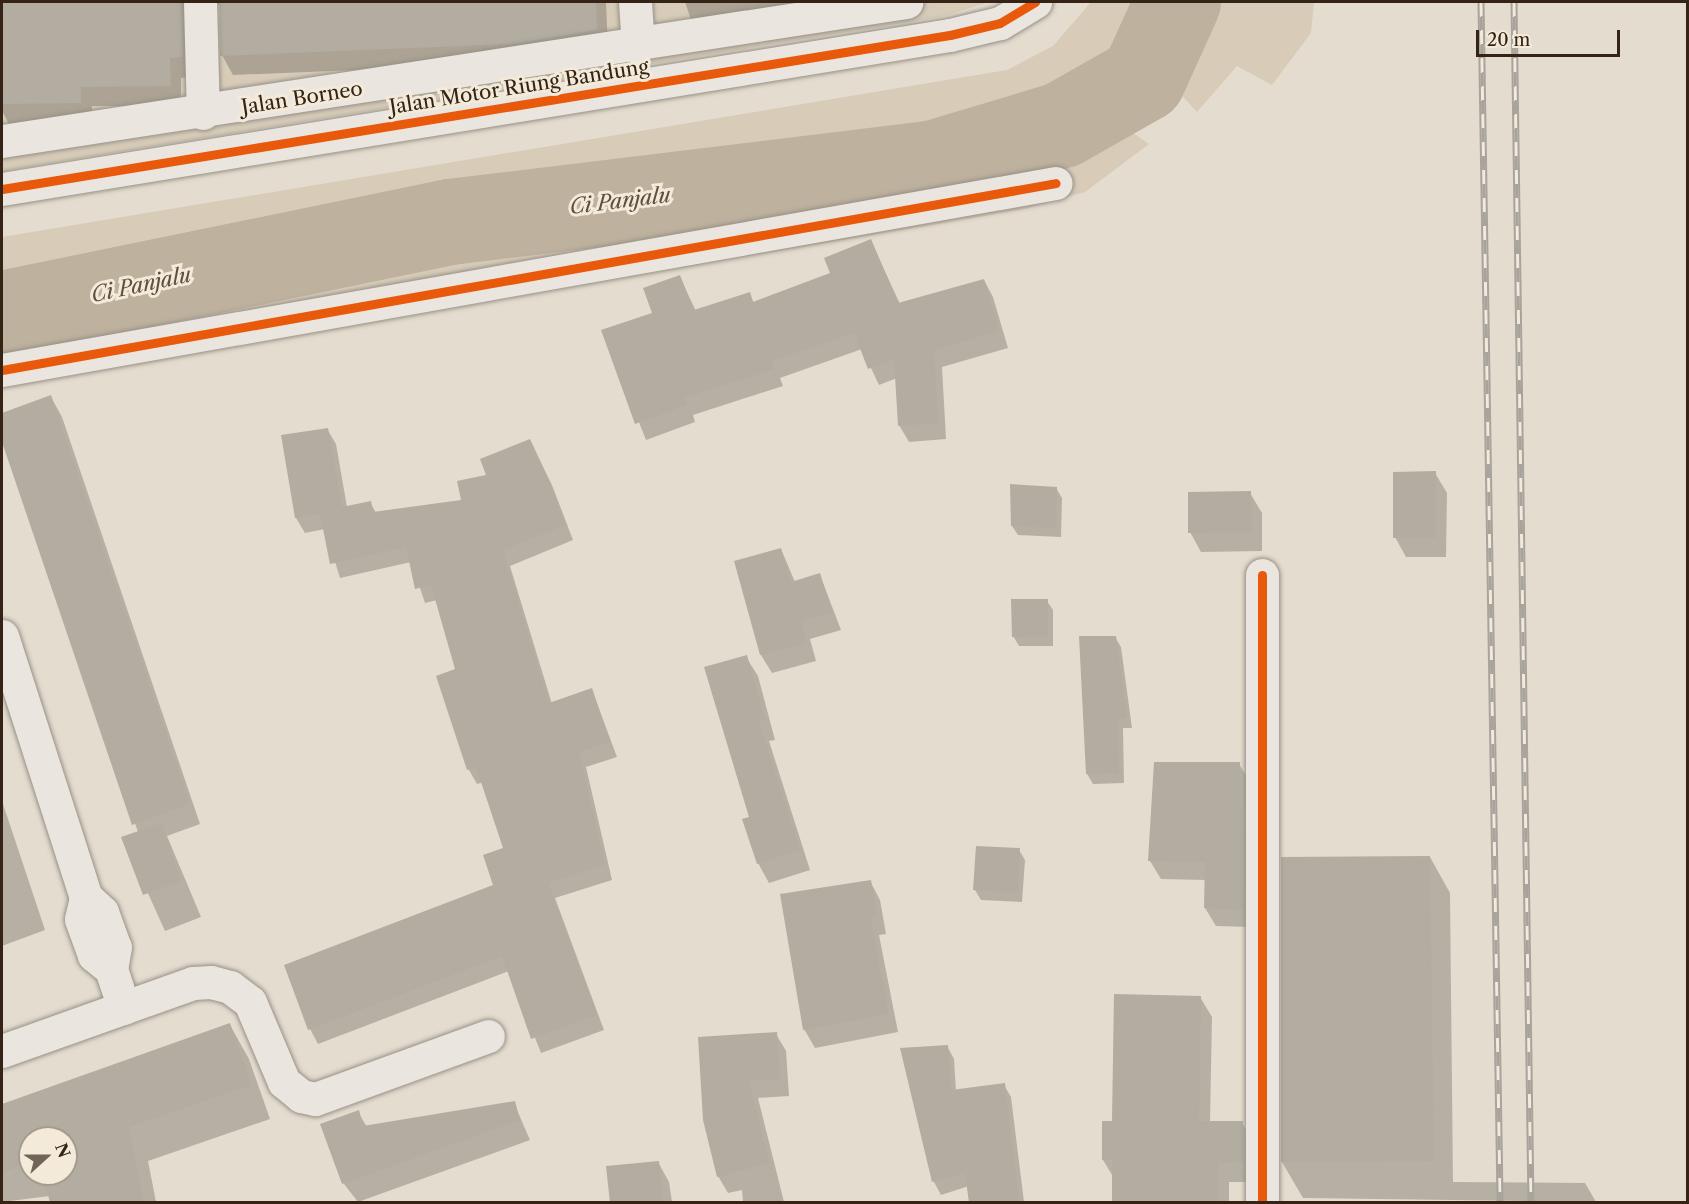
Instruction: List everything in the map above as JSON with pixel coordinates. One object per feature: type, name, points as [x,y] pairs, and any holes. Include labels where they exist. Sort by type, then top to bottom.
[{"type":"street","points":[[200,2],[203,113]]},
{"type":"street","points":[[635,2],[639,47]]},
{"type":"street","name":"Jalan Borneo","points":[[2,141],[639,47],[906,2]]},
{"type":"street","name":"Jalan Motor Riung Bandung","points":[[2,189],[950,35],[1000,23],[1035,2]]},
{"type":"street","points":[[2,370],[1056,183]]},
{"type":"street","points":[[1262,575],[1262,1203]]},
{"type":"street","points":[[2,636],[86,897],[81,919],[94,955],[111,969],[124,1008]]},
{"type":"street","points":[[2,1051],[193,983],[230,987],[257,1012],[284,1082],[301,1096],[315,1099],[488,1036]]},
{"type":"shaded area","points":[[2,2],[989,2],[945,16],[2,171]]},
{"type":"shaded area","points":[[1091,2],[1144,2],[1116,58],[1071,99],[1021,121],[971,134],[2,293],[2,237],[1007,70],[1053,46]]},
{"type":"shaded area","points":[[1221,2],[1314,2],[1311,33],[1272,85],[1237,66],[1197,112],[1172,85],[1214,26]]},
{"type":"shaded area","points":[[1120,124],[1149,144],[1085,192],[1025,209],[2,383],[2,341],[1031,165],[1103,127]]},
{"type":"building","points":[[2,2],[181,2],[183,57],[170,58],[171,86],[81,87],[81,103],[2,104]]},
{"type":"building","points":[[219,2],[596,2],[597,30],[511,44],[220,56]]},
{"type":"building","points":[[871,239],[898,303],[984,279],[999,331],[934,350],[938,423],[898,426],[894,359],[868,369],[854,333],[772,361],[774,369],[684,398],[687,405],[635,424],[601,330],[652,313],[643,288],[680,275],[694,310],[750,292],[753,302],[830,273],[824,258]]},
{"type":"building","points":[[51,395],[190,804],[132,825],[2,442],[2,413]]},
{"type":"building","points":[[328,428],[342,507],[371,501],[373,512],[461,500],[457,481],[486,475],[480,459],[530,439],[544,469],[566,525],[503,550],[549,703],[592,688],[610,742],[579,752],[605,865],[548,883],[597,1015],[531,1039],[502,956],[308,1030],[284,965],[493,885],[483,855],[503,848],[476,767],[467,770],[436,676],[455,669],[431,585],[415,589],[406,547],[330,564],[320,514],[295,518],[281,435]]},
{"type":"building","points":[[1436,471],[1436,538],[1393,538],[1393,472]]},
{"type":"building","points":[[1010,484],[1057,487],[1056,528],[1011,526]]},
{"type":"building","points":[[1251,491],[1252,532],[1188,533],[1188,492]]},
{"type":"building","points":[[781,548],[791,582],[820,573],[832,612],[801,621],[807,643],[760,655],[734,561]]},
{"type":"building","points":[[1011,599],[1048,599],[1048,636],[1012,637]]},
{"type":"building","points":[[1079,636],[1116,636],[1127,718],[1118,718],[1119,773],[1086,774]]},
{"type":"building","points":[[747,655],[765,720],[759,721],[800,850],[757,864],[742,819],[749,817],[704,667]]},
{"type":"building","points":[[1154,762],[1240,762],[1243,910],[1204,908],[1205,862],[1148,861]]},
{"type":"building","points":[[162,823],[181,881],[143,895],[121,837]]},
{"type":"building","points":[[976,846],[1020,848],[1017,893],[973,890]]},
{"type":"building","points":[[1430,856],[1434,1161],[1281,1162],[1281,857]]},
{"type":"building","points":[[871,880],[877,915],[870,917],[889,1014],[803,1030],[780,894]]},
{"type":"building","points":[[1114,994],[1201,996],[1199,1121],[1243,1121],[1243,1162],[1218,1163],[1218,1203],[1112,1203],[1112,1160],[1102,1160],[1102,1121],[1112,1121]]},
{"type":"building","points":[[230,1023],[251,1085],[129,1127],[144,1203],[50,1203],[46,1186],[78,1186],[78,1126],[18,1126],[18,1167],[2,1173],[2,1104]]},
{"type":"building","points":[[777,1032],[780,1079],[749,1081],[769,1163],[717,1177],[703,1120],[698,1037]]},
{"type":"building","points":[[948,1045],[951,1090],[1005,1083],[1019,1203],[969,1203],[965,1173],[932,1182],[900,1048]]},
{"type":"building","points":[[515,1101],[520,1120],[342,1184],[320,1124],[359,1110],[363,1126]]},
{"type":"building","points":[[659,1161],[663,1203],[610,1203],[606,1166]]},
{"type":"waterway","name":"Ci Panjalu","points":[[2,314],[450,222],[935,163],[1062,125],[1143,79],[1178,2]]},
{"type":"railway","points":[[1481,2],[1500,1202]]},
{"type":"railway","points":[[1514,2],[1531,1202]]},
{"type":"cycle path","points":[[2,189],[950,35],[1000,23],[1035,2]]},
{"type":"cycle path","points":[[2,370],[1056,183]]},
{"type":"cycle path","points":[[1262,575],[1262,1202]]}]
